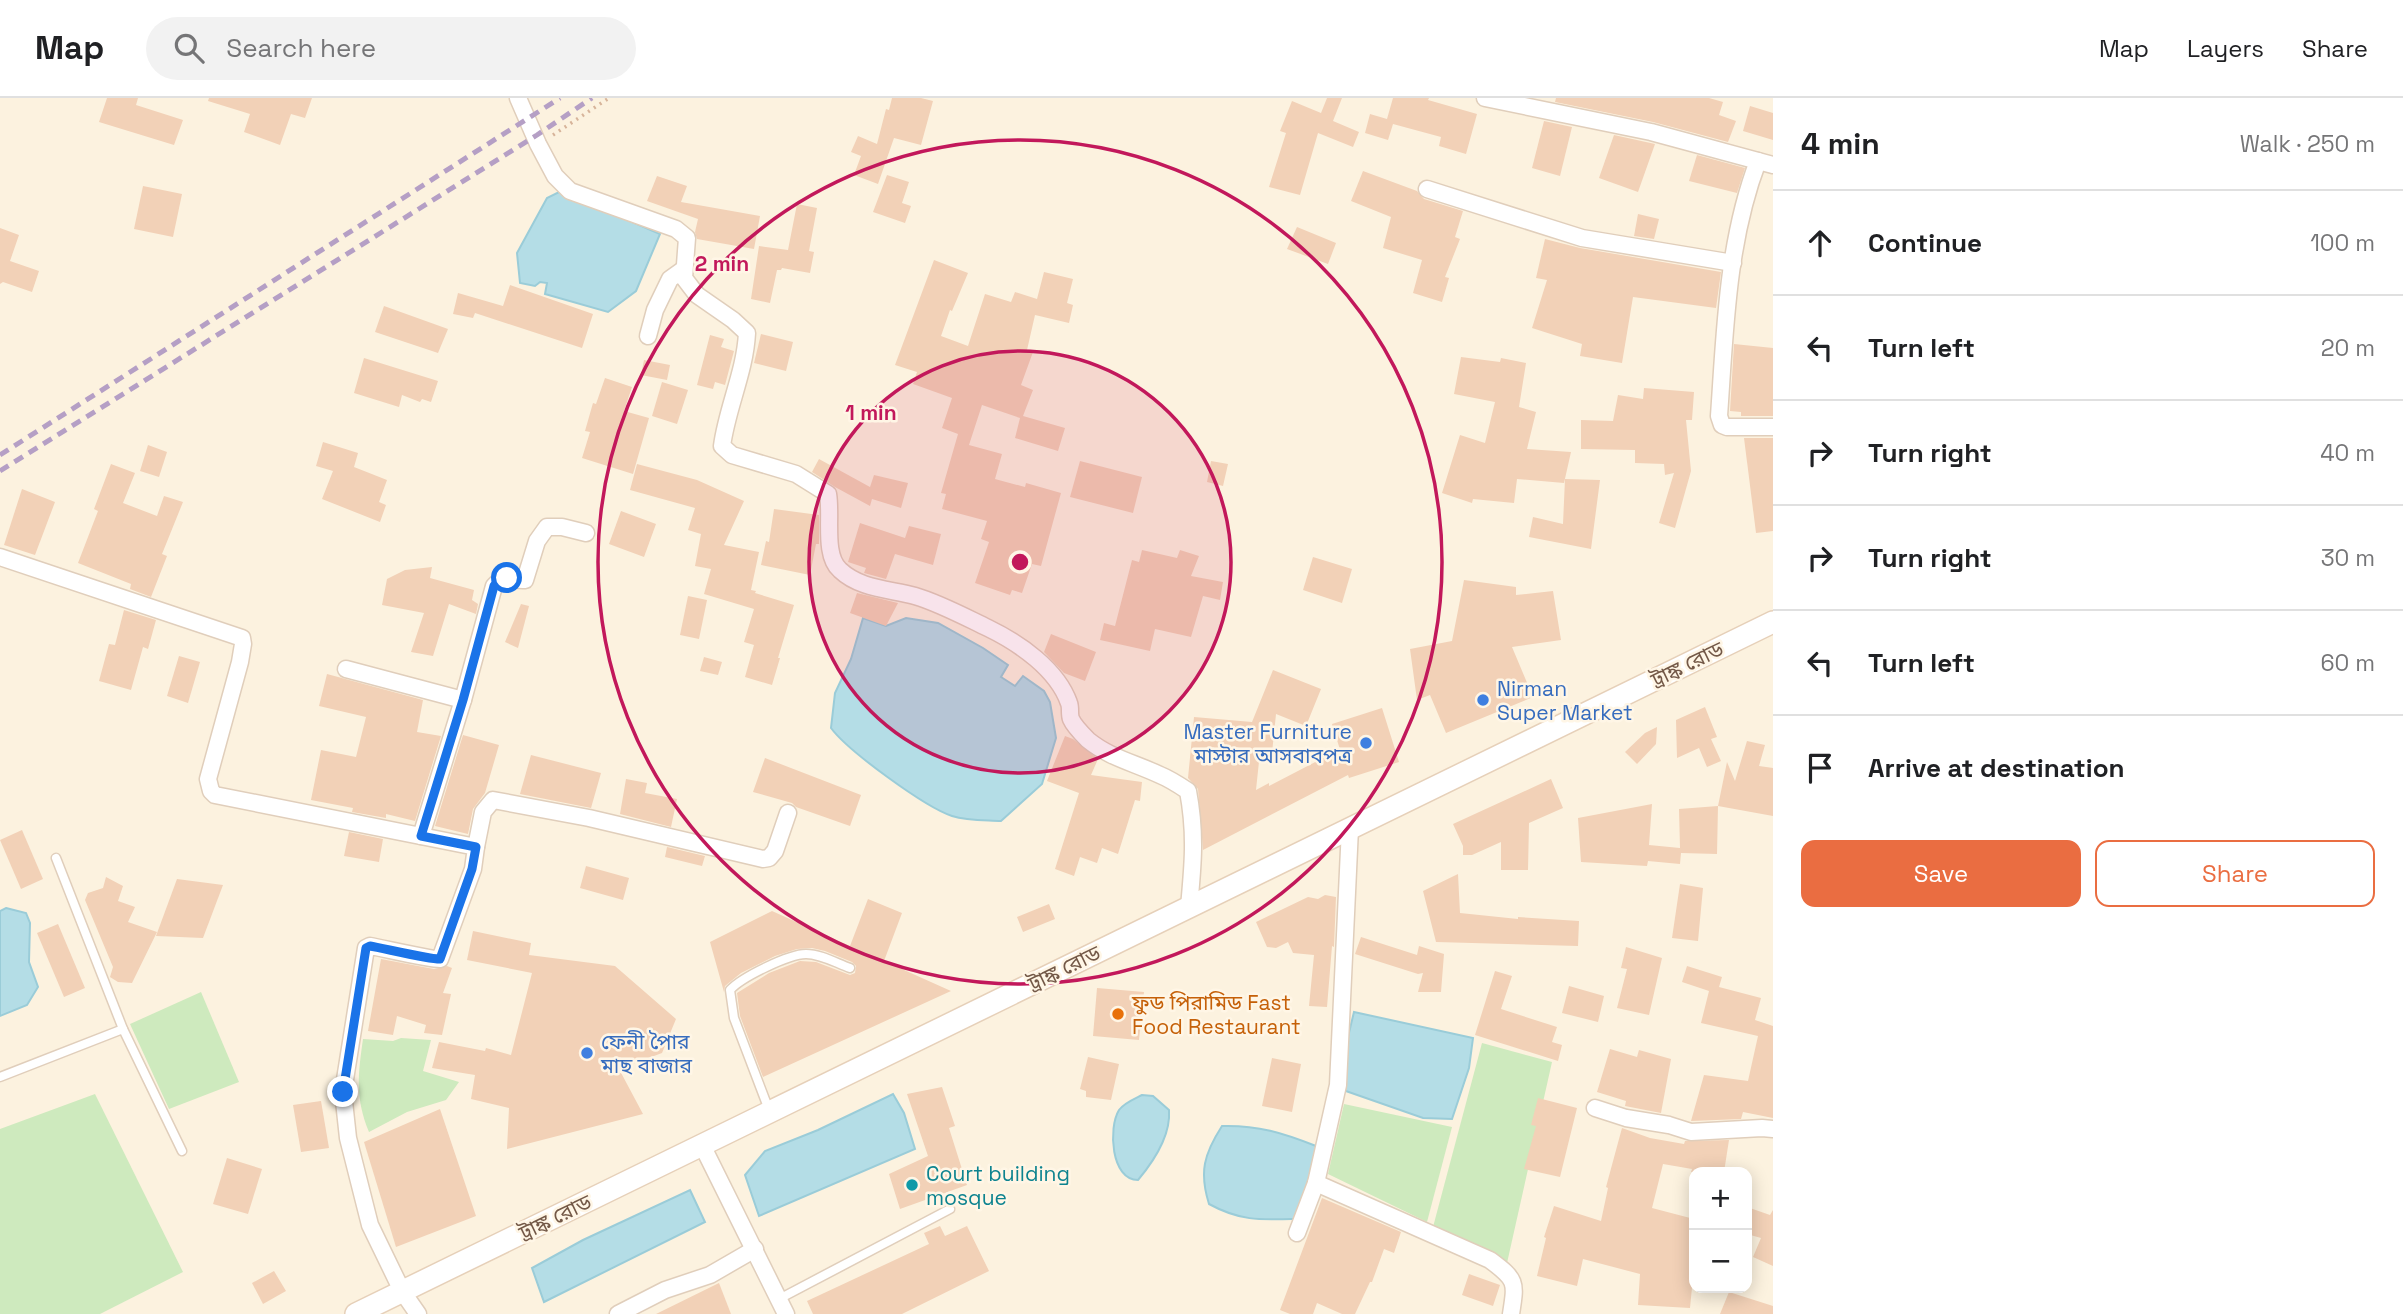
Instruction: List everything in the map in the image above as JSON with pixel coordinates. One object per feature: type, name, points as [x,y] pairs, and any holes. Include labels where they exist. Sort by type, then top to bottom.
[{"type":"main road","name":"ট্রাঙ্ক রোড","points":[[356,1314],[1773,622]]},
{"type":"street","points":[[518,98],[555,176],[570,191],[676,229],[687,237],[684,278],[697,295],[747,333],[746,352],[722,446],[732,455],[796,474],[828,494],[831,560],[856,582],[927,601],[991,629],[1034,657],[1053,677],[1069,703],[1071,719],[1087,739],[1124,762],[1160,775],[1188,791],[1194,823],[1189,907]]},
{"type":"street","points":[[1485,98],[1651,132],[1765,163],[1744,198],[1726,325],[1720,422],[1727,427],[1773,428]]},
{"type":"street","points":[[1427,189],[1582,238],[1733,263]]},
{"type":"street","points":[[648,336],[655,310],[670,279],[684,269]]},
{"type":"street","points":[[421,836],[463,700],[494,586],[499,580],[507,578],[525,580],[537,541],[547,527],[562,527],[586,533]]},
{"type":"street","points":[[0,557],[242,638],[240,662],[208,779],[215,795],[476,847]]},
{"type":"street","points":[[346,669],[463,700]]},
{"type":"street","points":[[418,1314],[402,1291],[370,1225],[348,1139],[343,1092],[366,948],[370,946],[440,959],[472,869],[483,812],[494,800],[589,818],[763,859],[769,858],[775,851],[788,813]]},
{"type":"street","points":[[1297,1233],[1316,1183],[1339,1085],[1343,942],[1350,828]]},
{"type":"street","points":[[1595,1108],[1626,1118],[1692,1132],[1773,1129]]},
{"type":"street","points":[[702,1144],[786,1314]]},
{"type":"street","points":[[1316,1183],[1490,1261],[1509,1274],[1515,1288],[1511,1314]]},
{"type":"street","points":[[618,1314],[664,1290],[710,1275],[754,1249]]},
{"type":"lane","points":[[56,858],[123,1030],[182,1151]]},
{"type":"lane","points":[[771,1112],[734,1018],[730,990],[739,980],[805,954],[825,958],[850,968]]},
{"type":"lane","points":[[0,1077],[123,1030]]},
{"type":"lane","points":[[779,1298],[950,1209]]},
{"type":"path","points":[[538,144],[610,98]]},
{"type":"green space","points":[[201,992],[239,1082],[169,1109],[130,1024]]},
{"type":"green space","points":[[401,1038],[431,1040],[423,1071],[459,1082],[446,1100],[407,1112],[369,1132],[361,1108],[359,1086],[363,1039],[393,1041]]},
{"type":"green space","points":[[1482,1043],[1552,1062],[1507,1263],[1433,1227]]},
{"type":"green space","points":[[95,1094],[183,1272],[100,1314],[0,1314],[0,1129]]},
{"type":"green space","points":[[1344,1104],[1452,1127],[1427,1222],[1328,1174]]},
{"type":"water","points":[[561,191],[660,234],[636,291],[608,312],[545,294],[547,283],[540,282],[535,286],[520,283],[517,253],[547,198]]},
{"type":"water","points":[[863,618],[886,626],[906,618],[938,623],[1008,665],[1001,677],[1015,686],[1023,676],[1044,691],[1050,702],[1056,738],[1042,784],[1001,821],[964,819],[940,811],[870,764],[831,728],[835,693],[851,659]]},
{"type":"water","points":[[6,908],[26,913],[30,923],[29,962],[38,987],[27,1005],[0,1016],[0,911]]},
{"type":"water","points":[[1354,1012],[1473,1038],[1469,1068],[1452,1119],[1423,1118],[1343,1090],[1347,1041]]},
{"type":"water","points":[[893,1094],[904,1113],[915,1149],[759,1216],[745,1175],[765,1151],[818,1130]]},
{"type":"water","points":[[1142,1095],[1153,1096],[1169,1110],[1169,1120],[1160,1148],[1138,1180],[1129,1178],[1122,1172],[1117,1163],[1113,1140],[1119,1110]]},
{"type":"water","points":[[1222,1126],[1270,1131],[1316,1146],[1320,1156],[1294,1219],[1250,1218],[1231,1214],[1209,1204],[1204,1182],[1205,1163]]},
{"type":"water","points":[[690,1190],[705,1222],[544,1302],[532,1268],[583,1240]]},
{"type":"building","points":[[107,98],[138,98],[136,105],[183,120],[174,145],[99,122]]},
{"type":"building","points":[[209,98],[312,98],[305,118],[291,114],[280,145],[244,132],[250,114],[208,101]]},
{"type":"building","points":[[892,98],[921,98],[933,101],[921,145],[894,138],[878,184],[854,175],[861,156],[851,152],[858,136],[877,144],[886,109],[889,110]]},
{"type":"building","points":[[1327,98],[1342,98],[1333,121],[1359,132],[1353,147],[1318,133],[1300,195],[1269,187],[1286,133],[1280,131],[1292,101],[1321,113]]},
{"type":"building","points":[[1393,98],[1429,98],[1428,100],[1477,114],[1466,154],[1439,146],[1441,137],[1393,124],[1388,140],[1365,133],[1370,114],[1387,119]]},
{"type":"building","points":[[1556,98],[1709,98],[1723,102],[1719,115],[1736,121],[1728,142],[1653,122],[1555,102]]},
{"type":"building","points":[[1750,106],[1773,113],[1773,140],[1743,131]]},
{"type":"building","points":[[1544,121],[1572,127],[1560,176],[1532,168]]},
{"type":"building","points":[[1614,135],[1655,144],[1638,192],[1599,178]]},
{"type":"building","points":[[1697,155],[1745,168],[1737,193],[1689,181]]},
{"type":"building","points":[[1363,171],[1417,191],[1424,199],[1463,211],[1455,237],[1460,239],[1445,277],[1449,278],[1442,302],[1413,293],[1422,260],[1383,248],[1391,217],[1351,201]]},
{"type":"building","points":[[887,175],[909,182],[902,203],[911,206],[905,223],[873,212]]},
{"type":"building","points":[[657,176],[687,186],[681,202],[760,216],[754,249],[697,239],[695,232],[698,219],[647,201]]},
{"type":"building","points":[[143,186],[182,194],[173,237],[134,229]]},
{"type":"building","points":[[797,204],[817,208],[809,251],[814,252],[810,273],[782,268],[777,270],[770,303],[751,299],[759,246],[788,250]]},
{"type":"building","points":[[1638,214],[1659,219],[1654,239],[1634,236]]},
{"type":"building","points":[[1297,227],[1336,243],[1328,264],[1287,249]]},
{"type":"building","points":[[0,228],[19,235],[10,261],[39,271],[32,292],[3,282],[0,284]]},
{"type":"building","points":[[1545,239],[1580,248],[1721,272],[1716,308],[1633,297],[1622,363],[1580,356],[1582,344],[1532,328],[1547,280],[1536,278]]},
{"type":"building","points":[[934,260],[968,273],[941,336],[968,346],[985,294],[1011,302],[1015,292],[1037,299],[1044,272],[1073,279],[1067,303],[1073,305],[1069,323],[1035,315],[1027,350],[1033,352],[1021,385],[1033,390],[1023,416],[1065,428],[1058,451],[1015,438],[1020,418],[982,405],[969,445],[1002,454],[995,479],[1025,487],[1026,483],[1061,493],[1041,566],[1032,564],[1022,593],[1012,590],[1010,595],[975,583],[989,542],[981,539],[987,521],[942,509],[946,494],[941,493],[958,434],[942,428],[952,398],[913,384],[917,372],[895,365]]},
{"type":"building","points":[[510,285],[593,314],[582,348],[475,313],[473,318],[453,314],[458,293],[503,306]]},
{"type":"building","points":[[384,306],[448,329],[438,353],[375,332]]},
{"type":"building","points":[[761,334],[793,342],[786,371],[754,363]]},
{"type":"building","points":[[710,335],[724,339],[721,347],[734,351],[725,385],[715,382],[713,389],[697,385]]},
{"type":"building","points":[[1734,344],[1773,348],[1773,416],[1741,416],[1741,412],[1730,411]]},
{"type":"building","points":[[1461,357],[1500,362],[1501,358],[1526,363],[1519,407],[1536,412],[1527,449],[1571,452],[1564,483],[1517,479],[1514,503],[1473,499],[1472,503],[1442,493],[1460,435],[1485,443],[1495,402],[1454,394]]},
{"type":"building","points":[[364,358],[438,381],[431,402],[422,399],[420,402],[402,395],[399,407],[354,393]]},
{"type":"building","points":[[644,360],[670,365],[667,380],[641,375]]},
{"type":"building","points":[[605,378],[632,387],[624,411],[649,418],[633,474],[582,458],[590,432],[585,431],[593,403],[596,404]]},
{"type":"building","points":[[662,382],[688,390],[677,424],[652,416]]},
{"type":"building","points":[[1644,388],[1694,392],[1692,420],[1686,420],[1691,471],[1675,528],[1659,523],[1674,473],[1665,475],[1664,464],[1635,463],[1635,450],[1581,449],[1581,420],[1613,421],[1618,395],[1643,399]]},
{"type":"building","points":[[1744,438],[1773,438],[1773,531],[1756,533]]},
{"type":"building","points":[[323,442],[358,453],[354,467],[387,480],[379,502],[386,505],[380,522],[322,499],[333,471],[316,466]]},
{"type":"building","points":[[148,445],[167,452],[159,477],[140,471]]},
{"type":"building","points":[[819,459],[870,487],[874,475],[908,483],[901,508],[872,499],[870,506],[835,487],[812,472]]},
{"type":"building","points":[[1080,461],[1142,477],[1133,513],[1070,497]]},
{"type":"building","points":[[1211,461],[1228,464],[1223,486],[1207,482]]},
{"type":"building","points":[[111,464],[135,473],[123,503],[157,516],[164,496],[183,502],[162,554],[167,556],[151,597],[130,589],[131,584],[78,563],[98,511],[94,509]]},
{"type":"building","points":[[637,464],[697,480],[744,501],[724,545],[759,552],[751,590],[794,605],[772,685],[745,677],[754,645],[744,642],[754,609],[704,594],[711,569],[695,566],[701,534],[688,530],[695,508],[630,490]]},
{"type":"building","points":[[1565,479],[1600,480],[1591,549],[1529,537],[1533,517],[1563,524]]},
{"type":"building","points":[[22,489],[55,502],[35,555],[4,545]]},
{"type":"building","points":[[774,509],[819,515],[819,544],[816,544],[810,575],[761,565],[766,541],[769,542]]},
{"type":"building","points":[[621,511],[656,524],[644,557],[609,544]]},
{"type":"building","points":[[860,523],[905,538],[909,526],[941,534],[933,565],[895,554],[886,579],[864,573],[866,568],[848,562]]},
{"type":"building","points":[[1142,550],[1177,558],[1180,550],[1199,556],[1191,576],[1223,582],[1220,600],[1203,596],[1191,637],[1155,629],[1150,651],[1100,640],[1104,623],[1115,626],[1132,560],[1139,562]]},
{"type":"building","points":[[1313,557],[1352,569],[1342,603],[1303,590]]},
{"type":"building","points":[[432,567],[430,578],[474,590],[472,600],[478,604],[476,614],[449,604],[433,656],[411,652],[424,613],[382,605],[387,579],[405,570]]},
{"type":"building","points":[[1464,580],[1516,587],[1516,595],[1553,591],[1561,640],[1512,647],[1533,697],[1446,733],[1430,695],[1417,700],[1410,649],[1452,641]]},
{"type":"building","points":[[857,593],[898,603],[886,626],[850,613]]},
{"type":"building","points":[[688,596],[707,600],[699,639],[680,635]]},
{"type":"building","points":[[521,604],[529,606],[518,648],[505,642]]},
{"type":"building","points":[[124,610],[156,620],[148,649],[143,647],[131,690],[99,681],[109,644],[115,645]]},
{"type":"building","points":[[1051,634],[1096,652],[1085,681],[1064,673],[1044,652]]},
{"type":"building","points":[[179,656],[200,662],[188,703],[167,696]]},
{"type":"building","points":[[704,657],[722,662],[718,675],[700,671]]},
{"type":"building","points":[[1273,670],[1321,689],[1306,726],[1276,714],[1272,753],[1260,752],[1256,790],[1323,758],[1342,756],[1332,724],[1382,708],[1399,762],[1349,778],[1348,775],[1203,850],[1198,789],[1188,778],[1194,717],[1252,722]]},
{"type":"building","points":[[327,674],[423,700],[417,732],[441,736],[415,821],[386,814],[386,818],[352,812],[353,808],[311,800],[321,750],[356,757],[366,717],[319,706]]},
{"type":"building","points":[[1705,707],[1717,737],[1711,739],[1721,761],[1707,767],[1699,748],[1677,758],[1676,720]]},
{"type":"building","points":[[1657,727],[1656,744],[1637,764],[1625,752],[1645,733]]},
{"type":"building","points":[[463,735],[499,745],[485,793],[473,809],[468,834],[435,826]]},
{"type":"building","points":[[1065,736],[1073,739],[1098,759],[1091,775],[1142,782],[1140,801],[1135,800],[1118,854],[1102,848],[1097,863],[1080,857],[1074,876],[1055,869],[1079,793],[1047,781]]},
{"type":"building","points":[[1747,741],[1765,745],[1759,766],[1773,768],[1773,816],[1718,806],[1727,762],[1735,781]]},
{"type":"building","points":[[531,755],[601,773],[591,808],[520,794]]},
{"type":"building","points":[[765,758],[861,795],[850,826],[796,807],[792,803],[753,792]]},
{"type":"building","points":[[626,779],[647,783],[645,793],[677,799],[671,827],[620,814]]},
{"type":"building","points":[[1551,779],[1563,808],[1529,823],[1528,870],[1501,870],[1501,842],[1472,855],[1463,855],[1463,846],[1453,824]]},
{"type":"building","points":[[1652,804],[1649,845],[1680,848],[1679,809],[1718,806],[1717,854],[1681,853],[1680,864],[1648,861],[1647,866],[1581,862],[1578,818]]},
{"type":"building","points":[[22,830],[43,879],[21,889],[0,840]]},
{"type":"building","points":[[349,832],[383,839],[379,862],[344,856]]},
{"type":"building","points":[[667,847],[705,856],[702,866],[665,857]]},
{"type":"building","points":[[586,866],[629,878],[623,900],[580,888]]},
{"type":"building","points":[[1458,874],[1460,913],[1579,921],[1578,946],[1436,942],[1423,891]]},
{"type":"building","points":[[106,877],[123,886],[118,901],[135,907],[128,922],[157,932],[132,983],[118,982],[110,977],[113,967],[85,900],[88,893],[103,888]]},
{"type":"building","points":[[177,879],[223,885],[203,938],[156,936]]},
{"type":"building","points":[[1680,884],[1703,888],[1698,941],[1672,938]]},
{"type":"building","points":[[1325,895],[1336,897],[1327,1007],[1309,1006],[1314,955],[1293,953],[1288,942],[1276,948],[1267,947],[1256,922],[1308,897],[1318,899]]},
{"type":"building","points":[[868,899],[902,913],[884,961],[951,991],[763,1077],[740,1016],[737,993],[769,973],[800,961],[816,962],[850,975],[855,973],[856,966],[825,951],[797,949],[775,956],[741,973],[725,986],[724,992],[710,942],[772,911],[850,946]]},
{"type":"building","points":[[1049,904],[1055,919],[1023,932],[1017,917]]},
{"type":"building","points":[[58,924],[85,988],[64,997],[37,933]]},
{"type":"building","name":"ফেনী পৈার মাছ বাজার","points":[[473,931],[531,943],[529,955],[615,966],[676,1019],[662,1053],[619,1069],[643,1114],[507,1149],[509,1108],[471,1099],[475,1075],[432,1068],[439,1042],[485,1051],[486,1048],[511,1055],[532,973],[467,960]]},
{"type":"building","points":[[1361,937],[1417,955],[1419,946],[1444,954],[1441,992],[1418,992],[1423,973],[1418,974],[1355,954]]},
{"type":"building","points":[[1626,947],[1662,958],[1649,1015],[1617,1008],[1627,969],[1621,968]]},
{"type":"building","points":[[381,959],[434,969],[447,966],[452,968],[443,993],[451,994],[442,1035],[424,1033],[426,1025],[397,1016],[393,1035],[368,1031]]},
{"type":"building","points":[[1687,966],[1722,977],[1719,987],[1761,998],[1755,1020],[1773,1026],[1773,1118],[1743,1112],[1741,1119],[1691,1121],[1704,1075],[1748,1081],[1758,1036],[1701,1023],[1709,991],[1682,982]]},
{"type":"building","points":[[1495,971],[1512,976],[1501,1009],[1557,1027],[1552,1042],[1562,1045],[1558,1061],[1475,1035]]},
{"type":"building","points":[[1569,986],[1604,996],[1598,1022],[1562,1013]]},
{"type":"building","name":"ফুড পিরামিড Fast Food Restaurant","points":[[1097,988],[1144,992],[1139,1040],[1093,1036]]},
{"type":"building","points":[[1610,1049],[1637,1057],[1639,1050],[1671,1059],[1661,1113],[1625,1106],[1626,1101],[1597,1092]]},
{"type":"building","points":[[1088,1057],[1119,1064],[1111,1100],[1086,1097],[1086,1091],[1080,1089]]},
{"type":"building","points":[[1272,1058],[1301,1064],[1292,1112],[1262,1106]]},
{"type":"building","points":[[942,1087],[955,1126],[949,1128],[967,1185],[900,1209],[889,1174],[928,1156],[907,1094]]},
{"type":"building","points":[[1538,1098],[1577,1108],[1560,1177],[1524,1169],[1536,1126],[1531,1125]]},
{"type":"building","points":[[321,1101],[329,1148],[301,1152],[293,1105]]},
{"type":"building","points":[[440,1109],[476,1216],[396,1247],[364,1142]]},
{"type":"building","points":[[1622,1128],[1650,1138],[1684,1144],[1685,1141],[1729,1140],[1725,1167],[1689,1168],[1663,1164],[1652,1208],[1689,1218],[1690,1308],[1638,1305],[1640,1274],[1583,1259],[1577,1286],[1537,1276],[1546,1238],[1544,1237],[1554,1206],[1601,1221],[1608,1188],[1606,1187]]},
{"type":"building","points":[[227,1158],[262,1169],[248,1214],[213,1204]]},
{"type":"building","points":[[1322,1198],[1401,1232],[1394,1253],[1384,1249],[1372,1282],[1355,1314],[1342,1314],[1317,1303],[1313,1314],[1290,1314],[1280,1310]]},
{"type":"building","points":[[1752,1209],[1770,1215],[1773,1210],[1773,1266],[1753,1257],[1761,1238],[1752,1235]]},
{"type":"building","points":[[940,1226],[945,1236],[967,1226],[989,1271],[902,1314],[813,1314],[807,1301],[929,1244],[924,1233]]},
{"type":"building","points":[[274,1271],[286,1291],[263,1304],[252,1283]]},
{"type":"building","points":[[1469,1274],[1500,1285],[1493,1306],[1462,1295]]},
{"type":"building","points":[[719,1283],[731,1314],[656,1314]]},
{"type":"building","points":[[1729,1293],[1773,1306],[1773,1314],[1720,1314]]},
{"type":"railway","points":[[0,455],[560,98]]},
{"type":"railway","points":[[0,471],[592,98]]},
{"type":"place","name":"Nirman Super Market","points":[[1483,700]]},
{"type":"place","name":"Master Furniture মাস্টার আসবাবপত্র","points":[[1366,743]]},
{"type":"place","name":"ফুড পিরামিড Fast Food Restaurant","points":[[1118,1014]]},
{"type":"place","name":"ফেনী পৈার মাছ বাজার","points":[[587,1053]]},
{"type":"place","name":"Court building mosque","points":[[912,1185]]},
{"type":"route","points":[[343,1092],[366,948],[370,946],[440,959],[472,869],[476,847],[421,836],[463,700],[494,586],[499,580],[507,578]]}]
